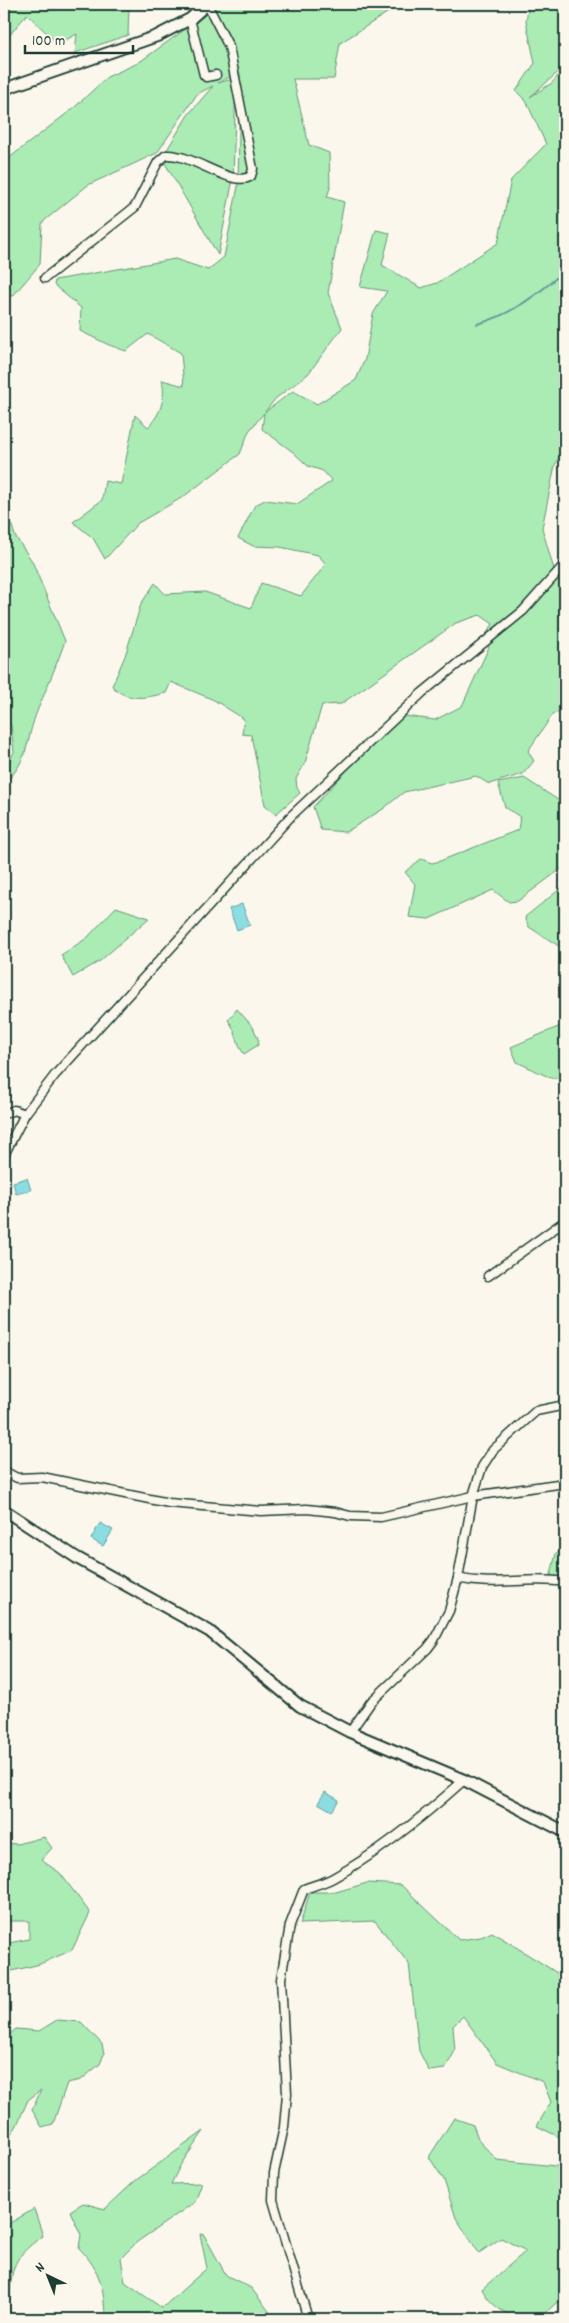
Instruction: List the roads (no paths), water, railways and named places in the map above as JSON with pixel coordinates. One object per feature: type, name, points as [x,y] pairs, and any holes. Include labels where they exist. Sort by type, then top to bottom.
[{"type":"street","points":[[4,89],[157,36],[190,19],[207,4],[229,47],[253,169],[251,176],[243,180],[233,179],[181,156],[166,155],[158,162],[135,207],[45,278]]},
{"type":"street","points":[[190,19],[204,75],[206,77],[216,75]]},
{"type":"street","points":[[4,1154],[25,1114],[55,1075],[291,816],[422,693],[523,610],[565,564]]},
{"type":"street","points":[[4,1114],[14,1110],[25,1114]]},
{"type":"street","points":[[488,1276],[565,1221]]},
{"type":"street","points":[[350,1732],[371,1702],[434,1640],[449,1611],[458,1578],[473,1496],[482,1466],[493,1450],[536,1411],[565,1406]]},
{"type":"street","points":[[4,1472],[17,1478],[42,1477],[170,1503],[261,1511],[307,1509],[335,1512],[350,1516],[381,1517],[473,1496],[565,1483]]},
{"type":"street","points":[[4,1510],[77,1558],[209,1631],[300,1706],[350,1732],[464,1780],[565,1832]]},
{"type":"street","points":[[458,1578],[492,1583],[547,1579],[565,1582]]},
{"type":"street","points":[[308,2319],[273,2200],[274,2173],[284,2127],[287,2094],[281,1979],[290,1925],[304,1889],[331,1879],[374,1853],[442,1800],[464,1780]]},
{"type":"water","points":[[242,904],[250,925],[237,930],[229,909]]},
{"type":"water","points":[[27,1178],[31,1190],[16,1194],[13,1182]]},
{"type":"water","points":[[100,1523],[113,1530],[103,1546],[91,1539]]},
{"type":"water","points":[[325,1792],[339,1800],[332,1811],[318,1803]]},
{"type":"waterway","points":[[187,10],[196,4]]},
{"type":"waterway","points":[[477,324],[501,315],[524,303],[565,270]]},
{"type":"waterway","points":[[125,2316],[131,2319]]}]
